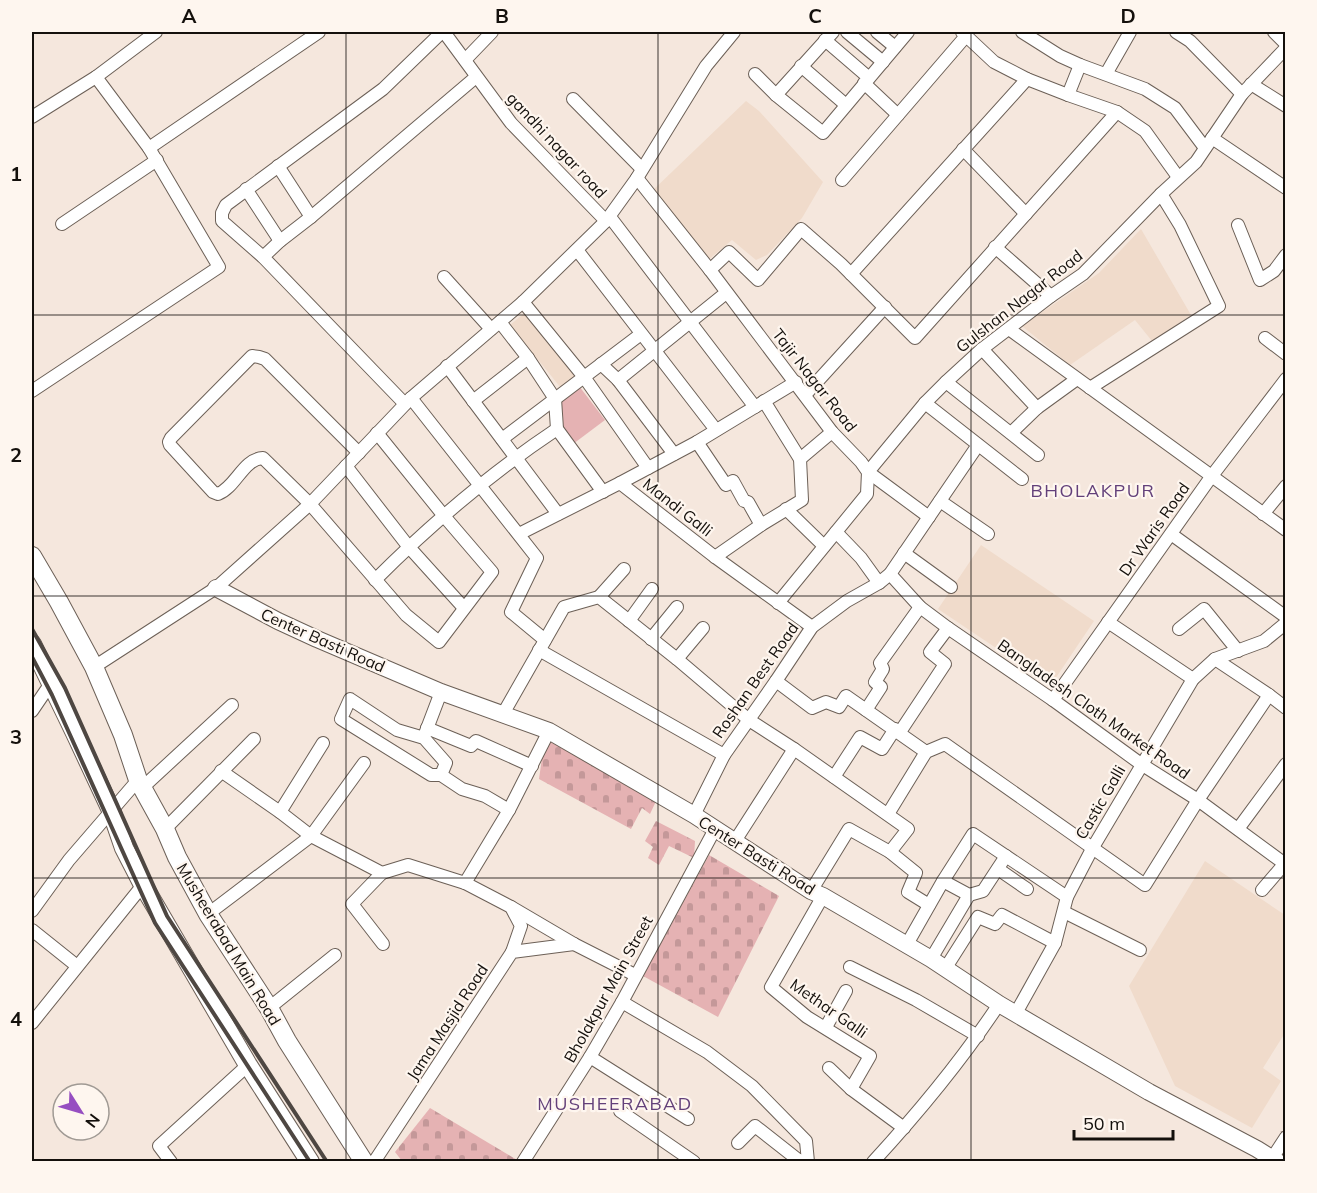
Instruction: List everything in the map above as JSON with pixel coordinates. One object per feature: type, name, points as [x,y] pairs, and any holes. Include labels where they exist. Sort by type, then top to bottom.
[{"type":"main road","name":"Musheerabad Main Road","points":[[32,556],[94,667],[123,735],[140,784],[208,914],[364,1161]]},
{"type":"main road","points":[[32,644],[111,810],[124,848],[143,885],[248,1065],[310,1161]]},
{"type":"street","points":[[32,117],[96,77],[156,32]]},
{"type":"street","points":[[149,148],[319,32]]},
{"type":"street","points":[[443,32],[383,89],[226,205],[222,213],[222,221],[263,257],[408,401],[519,534],[537,558],[511,612],[542,645],[724,754]]},
{"type":"street","name":"gandhi nagar road","points":[[443,32],[511,123],[608,219],[760,404],[800,459]]},
{"type":"street","points":[[465,60],[492,32]]},
{"type":"street","points":[[94,667],[216,588],[310,504],[408,401],[523,302],[577,250],[608,219],[640,174],[706,66],[734,32]]},
{"type":"street","points":[[847,32],[883,62]]},
{"type":"street","points":[[877,32],[895,47]]},
{"type":"street","points":[[755,74],[823,133],[906,32]]},
{"type":"street","points":[[1022,32],[1060,56],[1145,89],[1175,108],[1209,143],[1286,188]]},
{"type":"street","points":[[1106,74],[1130,32]]},
{"type":"street","points":[[1176,32],[1190,41],[1242,94]]},
{"type":"street","points":[[1274,32],[1286,46]]},
{"type":"street","points":[[842,180],[964,34],[994,62],[1027,79],[1117,112],[1145,131],[1178,177]]},
{"type":"street","points":[[776,94],[829,36],[898,115]]},
{"type":"street","name":"Gulshan Nagar Road","points":[[868,472],[925,403],[946,382],[982,349],[1083,274],[1178,177],[1197,162],[1242,94],[1286,46]]},
{"type":"street","points":[[1068,95],[1080,65]]},
{"type":"street","points":[[801,66],[846,105]]},
{"type":"street","points":[[32,391],[219,267],[157,160],[96,77]]},
{"type":"street","points":[[263,257],[476,77]]},
{"type":"street","points":[[851,274],[1027,79]]},
{"type":"street","points":[[1251,84],[1286,106]]},
{"type":"street","name":"Tajir Nagar Road","points":[[573,99],[640,174],[726,293],[832,432],[868,472],[929,517]]},
{"type":"street","points":[[710,270],[729,252],[758,280],[801,229],[851,274],[915,338],[1117,112]]},
{"type":"street","points":[[963,149],[1026,214]]},
{"type":"street","points":[[62,224],[157,160]]},
{"type":"street","points":[[278,166],[311,217]]},
{"type":"street","points":[[246,189],[280,241]]},
{"type":"street","points":[[1090,388],[1219,306],[1180,225],[1161,194]]},
{"type":"street","points":[[1238,225],[1260,280],[1274,271],[1286,255]]},
{"type":"street","points":[[994,247],[1051,296]]},
{"type":"street","points":[[577,250],[716,430]]},
{"type":"street","points":[[444,277],[528,358],[555,399],[556,429],[603,492]]},
{"type":"street","points":[[618,380],[726,293]]},
{"type":"street","points":[[523,302],[584,377],[648,468]]},
{"type":"street","points":[[805,395],[885,307]]},
{"type":"street","points":[[1010,329],[1286,530]]},
{"type":"street","points":[[502,439],[641,334]]},
{"type":"street","points":[[1265,338],[1286,354]]},
{"type":"street","points":[[982,349],[1037,408]]},
{"type":"street","points":[[359,453],[265,359],[252,356],[171,438],[170,442],[170,445],[213,492],[218,494],[224,492],[256,458],[263,458],[310,504],[406,615],[438,642],[492,572],[377,434]]},
{"type":"street","points":[[473,401],[528,358]]},
{"type":"street","points":[[601,364],[618,380],[674,454]]},
{"type":"street","points":[[447,366],[558,514]]},
{"type":"street","points":[[1011,433],[1037,408],[1077,379]]},
{"type":"street","name":"Dr Waris Road","points":[[1053,700],[1211,477],[1286,379]]},
{"type":"street","points":[[620,483],[697,442],[795,382]]},
{"type":"street","points":[[946,382],[1038,455]]},
{"type":"street","points":[[925,403],[1022,479]]},
{"type":"street","points":[[375,580],[408,546],[479,485],[556,429]]},
{"type":"street","points":[[715,557],[802,500],[800,459],[832,432]]},
{"type":"street","points":[[697,442],[726,485],[733,481],[744,501],[748,501],[761,525]]},
{"type":"street","name":"Roshan Best Road","points":[[694,815],[724,754],[812,627],[847,601],[890,574],[978,445]]},
{"type":"street","points":[[346,466],[408,546],[464,608]]},
{"type":"street","points":[[778,603],[867,494],[868,472]]},
{"type":"street","name":"Mandi Galli","points":[[519,534],[620,483],[715,557],[812,627]]},
{"type":"street","points":[[1263,514],[1286,486]]},
{"type":"street","points":[[940,501],[988,534]]},
{"type":"street","points":[[786,509],[824,546]]},
{"type":"street","points":[[836,532],[861,558],[879,583]]},
{"type":"street","points":[[1171,534],[1286,617]]},
{"type":"street","points":[[904,553],[951,586]]},
{"type":"street","points":[[503,714],[564,607],[599,597],[624,569]]},
{"type":"street","name":"Bangladesh Cloth Market Road","points":[[890,574],[920,607],[948,628],[1141,764],[1198,800],[1285,863]]},
{"type":"street","name":"Center Basti Road","points":[[216,588],[288,625],[441,692],[549,731],[694,815],[817,894],[938,964],[999,1004],[1149,1092],[1275,1159]]},
{"type":"street","points":[[629,621],[652,590]]},
{"type":"street","points":[[599,597],[677,659],[748,720],[794,749],[908,830],[891,852]]},
{"type":"street","points":[[651,639],[677,607]]},
{"type":"street","points":[[866,710],[881,687],[875,682],[883,669],[880,663],[920,607]]},
{"type":"street","points":[[1179,629],[1204,609],[1238,651]]},
{"type":"street","points":[[1108,622],[1193,679]]},
{"type":"street","name":"Castic Galli","points":[[1016,1013],[1055,943],[1067,897],[1092,849],[1193,679],[1215,659],[1264,641],[1286,623]]},
{"type":"street","points":[[677,659],[703,628]]},
{"type":"street","points":[[834,777],[860,737],[882,749],[897,730],[945,664],[930,652],[948,628]]},
{"type":"street","points":[[1215,659],[1286,708]]},
{"type":"street","points":[[776,681],[812,708],[826,702],[838,707],[846,696],[927,752]]},
{"type":"street","points":[[32,711],[51,683]]},
{"type":"street","points":[[426,733],[441,692]]},
{"type":"street","points":[[888,814],[927,752],[945,744],[1145,885],[1198,800],[1269,695]]},
{"type":"street","points":[[509,810],[485,796],[462,789],[441,775],[431,775],[341,719],[350,699],[397,730],[426,733],[471,746],[476,741],[532,766]]},
{"type":"street","points":[[32,910],[69,860],[111,810],[232,705]]},
{"type":"street","points":[[386,748],[397,730]]},
{"type":"street","points":[[465,883],[509,810],[549,731]]},
{"type":"street","points":[[426,733],[446,763],[441,775]]},
{"type":"street","points":[[165,829],[254,739]]},
{"type":"street","points":[[280,812],[323,743]]},
{"type":"street","points":[[735,841],[794,749]]},
{"type":"street","points":[[208,914],[312,836],[364,763]]},
{"type":"street","points":[[1238,830],[1286,764]]},
{"type":"street","points":[[221,771],[312,836],[382,873]]},
{"type":"street","points":[[817,894],[849,829],[891,852],[916,873],[908,892],[929,905]]},
{"type":"street","name":"Bholakpur Main Street","points":[[523,1161],[590,1057],[715,830]]},
{"type":"street","points":[[906,946],[973,834],[1067,897]]},
{"type":"street","points":[[943,881],[969,895],[983,891],[1006,856]]},
{"type":"street","points":[[1262,890],[1285,863]]},
{"type":"street","points":[[383,944],[352,904],[382,873],[408,865],[465,883],[635,975]]},
{"type":"street","points":[[998,869],[1026,889]]},
{"type":"street","points":[[32,1022],[143,885]]},
{"type":"street","name":"Methar Galli","points":[[817,894],[771,987],[807,1017],[870,1056],[851,1089]]},
{"type":"street","points":[[938,964],[969,895]]},
{"type":"street","name":"Jama Masjid Road","points":[[374,1161],[512,952],[521,926],[511,907]]},
{"type":"street","points":[[1064,912],[1140,950]]},
{"type":"street","points":[[938,964],[978,917],[995,924],[1002,915],[1055,943]]},
{"type":"street","points":[[32,930],[77,966]]},
{"type":"street","points":[[512,952],[574,944]]},
{"type":"street","points":[[269,1008],[334,955]]},
{"type":"street","points":[[850,967],[916,1000],[978,1036]]},
{"type":"street","points":[[826,1027],[846,991]]},
{"type":"street","points":[[621,1002],[707,1052],[752,1086],[806,1141],[801,1161],[755,1126],[738,1143]]},
{"type":"street","points":[[873,1161],[904,1128],[965,1054],[999,1004]]},
{"type":"street","points":[[590,1057],[688,1119]]},
{"type":"street","points":[[171,1161],[159,1146],[248,1065]]},
{"type":"street","points":[[829,1068],[851,1089],[904,1128]]},
{"type":"street","points":[[620,1111],[694,1161]]},
{"type":"street","points":[[1275,1159],[1286,1137]]},
{"type":"shaded area","points":[[746,101],[759,111],[823,182],[802,218],[767,255],[756,260],[732,240],[707,261],[651,192]]},
{"type":"shaded area","points":[[1141,229],[1191,315],[1152,341],[1135,320],[1070,365],[1022,326],[1099,273]]},
{"type":"shaded area","points":[[526,312],[577,375],[561,388],[510,325]]},
{"type":"shaded area","points":[[981,545],[1094,621],[1051,685],[938,609]]},
{"type":"shaded area","points":[[1205,861],[1285,915],[1285,1033],[1263,1068],[1281,1081],[1252,1128],[1175,1086],[1129,986]]},
{"type":"green space","points":[[579,386],[605,420],[573,444],[560,424],[559,402]]},
{"type":"green space","points":[[550,742],[658,797],[650,814],[642,808],[631,829],[539,779],[542,758]]},
{"type":"green space","points":[[656,821],[695,841],[694,858],[669,846],[659,865],[648,858],[653,847],[645,841]]},
{"type":"green space","points":[[709,855],[779,896],[718,1017],[643,976]]},
{"type":"green space","points":[[430,1108],[517,1160],[516,1162],[402,1161],[395,1152]]},
{"type":"railway","points":[[32,629],[65,688],[167,916],[327,1162]]},
{"type":"railway","points":[[32,657],[52,695],[155,923],[310,1162]]},
{"type":"district","name":"BHOLAKPUR","points":[[1093,490]]},
{"type":"district","name":"MUSHEERABAD","points":[[615,1103]]}]
